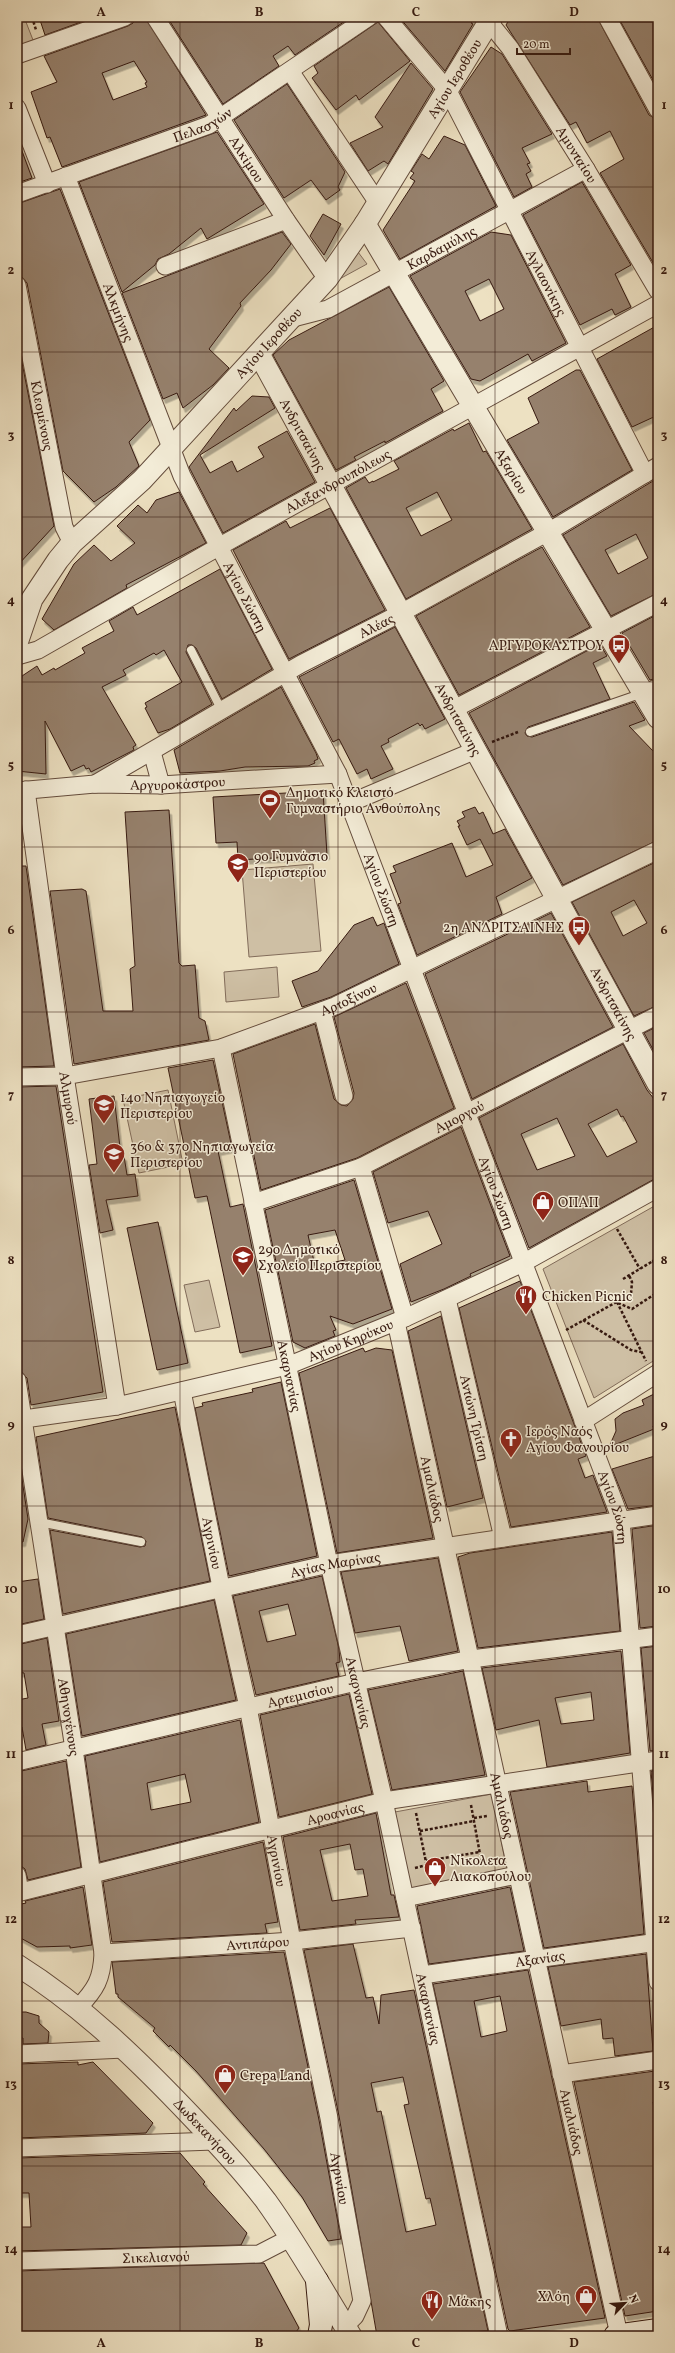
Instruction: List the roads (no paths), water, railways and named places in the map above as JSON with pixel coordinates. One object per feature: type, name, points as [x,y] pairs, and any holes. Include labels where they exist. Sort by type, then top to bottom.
[{"type":"main road","points":[[317,2281],[320,2325],[319,2336]]},
{"type":"main road","points":[[615,2336],[658,2330]]},
{"type":"street","points":[[17,55],[125,17]]},
{"type":"street","name":"Αλκίμου","points":[[155,17],[286,220],[327,279]]},
{"type":"street","name":"Πελασγών","points":[[17,194],[209,125],[369,17]]},
{"type":"street","name":"Αγλαονίκης","points":[[386,17],[448,91],[580,348],[652,470]]},
{"type":"street","points":[[607,17],[658,110]]},
{"type":"street","name":"Αγίου Ιεροθέου","points":[[17,643],[32,599],[42,581],[72,543],[119,502],[171,449],[327,279],[365,224],[491,20]]},
{"type":"street","name":"Αμυνταίου","points":[[491,20],[586,169],[658,291]]},
{"type":"street","points":[[290,71],[378,203]]},
{"type":"street","points":[[17,108],[46,184]]},
{"type":"street","name":"Καρδαμύλης","points":[[292,318],[328,309],[509,209],[586,169]]},
{"type":"street","name":"Αλκμήνης","points":[[66,176],[171,449]]},
{"type":"street","points":[[165,266],[286,220]]},
{"type":"street","name":"Αξαρίου","points":[[365,224],[606,630],[651,690],[658,718]]},
{"type":"street","name":"Κλεομένους","points":[[17,285],[64,527],[72,543]]},
{"type":"street","name":"Αλεξανδρουπόλεως","points":[[17,656],[38,650],[220,546],[658,304]]},
{"type":"street","name":"Ανδριτσαίνης","points":[[259,354],[658,1084]]},
{"type":"street","name":"Αγίου Σώστη","points":[[171,449],[182,476],[220,546],[338,774],[621,1520],[658,1982]]},
{"type":"street","name":"Αλέας","points":[[95,784],[287,674],[548,532],[652,470]]},
{"type":"street","points":[[454,709],[658,603]]},
{"type":"street","points":[[350,803],[476,750]]},
{"type":"street","points":[[152,752],[161,785]]},
{"type":"street","name":"Αργυροκάστρου","points":[[21,790],[95,784],[161,785],[338,774]]},
{"type":"street","name":"Αλμυρού","points":[[21,790],[117,1406]]},
{"type":"street","name":"Αρτοξίνου","points":[[17,1077],[65,1076],[221,1048],[322,1011],[658,850]]},
{"type":"street","points":[[322,1011],[344,1096]]},
{"type":"street","name":"Αμοργού","points":[[253,1203],[361,1167],[658,1015]]},
{"type":"street","name":"Ακαρνανίας","points":[[221,1048],[329,1564],[412,1928],[499,2336]]},
{"type":"street","name":"Αμαλιάδος","points":[[361,1167],[400,1320],[497,1784],[619,2336]]},
{"type":"street","name":"Αγίου Κηρύκου","points":[[21,1420],[117,1406],[182,1392],[287,1366],[400,1320],[523,1263],[658,1188]]},
{"type":"street","name":"Αντώνη Τρίτση","points":[[447,1299],[503,1538]]},
{"type":"street","points":[[583,1421],[656,1375]]},
{"type":"street","name":"Αθηνογένους","points":[[17,1380],[21,1420],[39,1522],[74,1749],[103,1952],[102,1974],[93,1992],[78,2008]]},
{"type":"street","name":"Αγρινίου","points":[[182,1392],[221,1587],[248,1707],[292,1941],[329,2118],[362,2301],[348,2331]]},
{"type":"street","name":"Αγίας Μαρίνας","points":[[17,1635],[221,1587],[329,1564],[446,1545],[658,1515]]},
{"type":"street","name":"Αρτεμισίου","points":[[17,1762],[356,1682],[471,1659],[658,1636]]},
{"type":"street","name":"Αροανίας","points":[[18,1893],[384,1801],[658,1760]]},
{"type":"street","points":[[17,1875],[18,1893]]},
{"type":"street","points":[[405,1898],[518,1875]]},
{"type":"street","name":"Αντιπάρου","points":[[103,1952],[292,1941],[412,1928]]},
{"type":"street","name":"Αξανίας","points":[[422,1975],[656,1942]]},
{"type":"street","name":"Δωδεκανήσου","points":[[17,1965],[78,2008],[124,2048],[214,2140],[266,2201],[348,2331]]},
{"type":"street","points":[[17,2054],[124,2048]]},
{"type":"street","points":[[561,2074],[658,2060]]},
{"type":"street","points":[[17,2148],[214,2140]]},
{"type":"street","name":"Σικελιανού","points":[[17,2261],[259,2254],[290,2238]]},
{"type":"lane","points":[[191,650],[222,711]]},
{"type":"lane","points":[[530,732],[651,690]]},
{"type":"lane","points":[[39,1522],[141,1542]]},
{"type":"place","name":"ΑΡΓΥΡΟΚΑΣΤΡΟΥ","points":[[619,664]]},
{"type":"place","name":"Δημοτικό Κλειστό Γυμναστήριο Ανθούπολης","points":[[270,820]]},
{"type":"place","name":"9ο Γυμνάσιο Περιστερίου","points":[[238,884]]},
{"type":"place","name":"2η ΑΝΔΡΙΤΣΑΙΝΗΣ","points":[[579,946]]},
{"type":"place","name":"14ο Νηπιαγωγείο Περιστερίου","points":[[104,1124]]},
{"type":"place","name":"36ο & 37ο Νηπιαγωγεία Περιστερίου","points":[[114,1174]]},
{"type":"place","name":"ΟΠΑΠ","points":[[543,1222]]},
{"type":"place","name":"29o Δημοτικό Σχολείο Περιστερίου","points":[[243,1276]]},
{"type":"place","name":"Chicken Picnic","points":[[526,1316]]},
{"type":"place","name":"Ιερός Ναός Αγίου Φανουρίου","points":[[511,1458]]},
{"type":"place","name":"Νικολετα Λιακοπούλου","points":[[435,1888]]},
{"type":"place","name":"Crepa Land","points":[[225,2094]]},
{"type":"place","name":"Χλόη","points":[[586,2316]]},
{"type":"place","name":"Μάκης","points":[[432,2320]]}]
